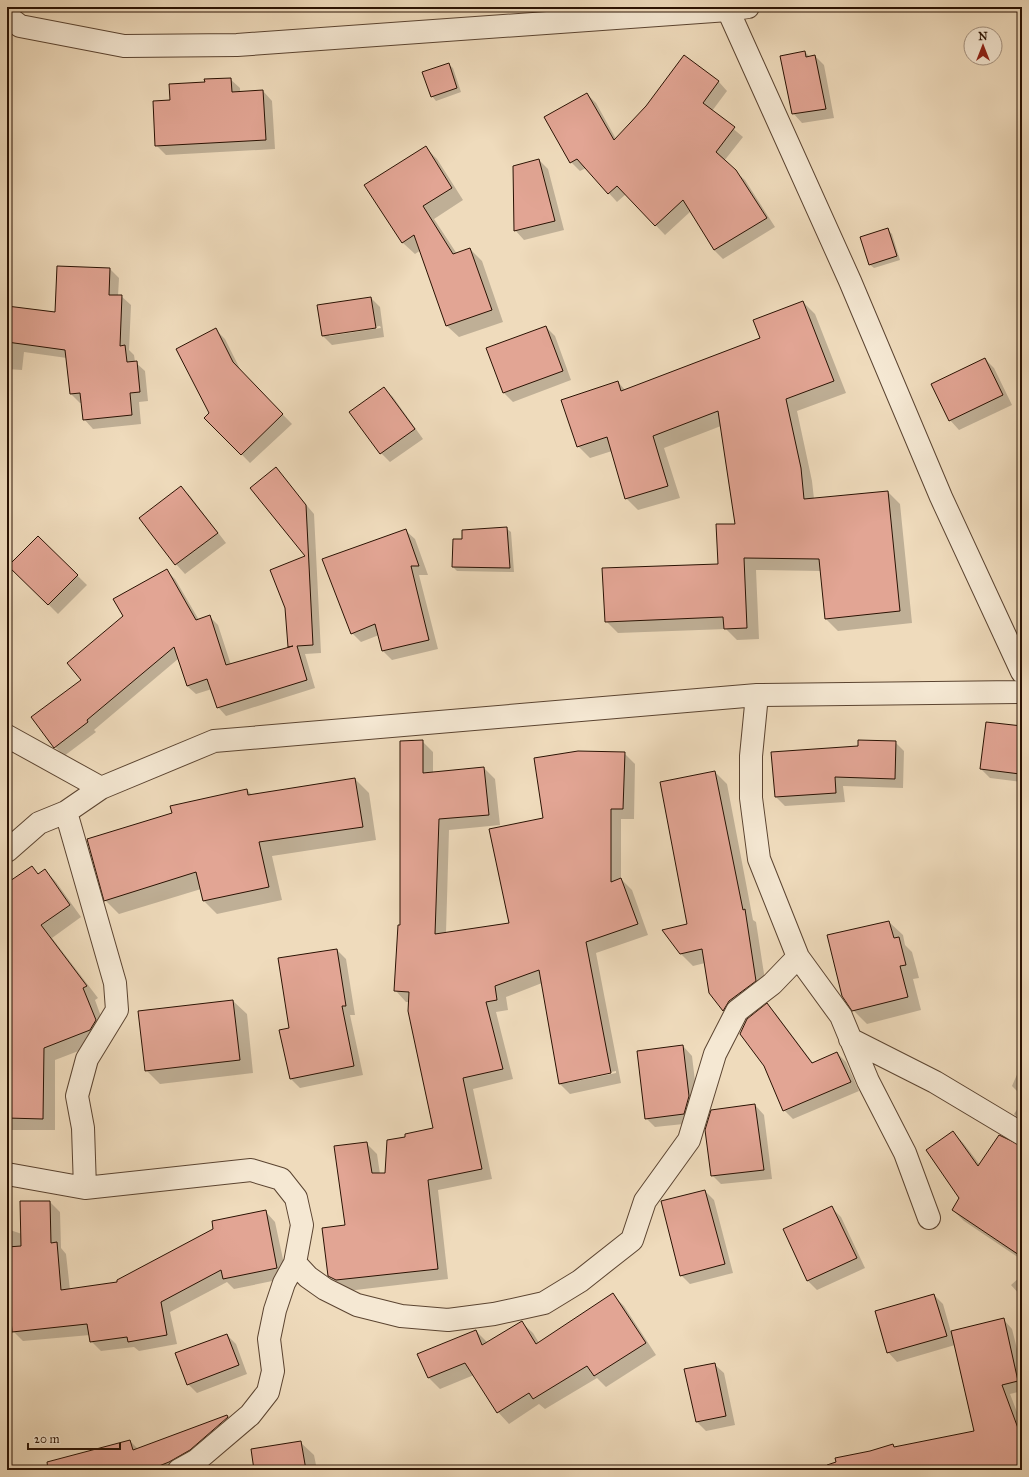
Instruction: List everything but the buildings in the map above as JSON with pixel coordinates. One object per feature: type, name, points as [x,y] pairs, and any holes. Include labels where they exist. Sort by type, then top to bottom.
[{"type":"street","points":[[7,16],[20,26],[124,46],[238,44],[663,11],[738,8],[850,281],[942,497],[1022,672]]},
{"type":"street","points":[[7,830],[39,823],[66,812],[101,788],[214,741],[757,695],[1022,692]]},
{"type":"street","points":[[757,695],[751,756],[751,798],[759,859],[798,957],[840,1016],[868,1081],[905,1153],[929,1218]]},
{"type":"street","points":[[7,736],[101,788]]},
{"type":"street","points":[[66,812],[115,983],[117,1010],[87,1059],[77,1096],[82,1128],[85,1188]]},
{"type":"street","points":[[7,851],[39,823]]},
{"type":"street","points":[[295,1263],[308,1277],[325,1289],[357,1305],[401,1316],[448,1320],[494,1314],[544,1303],[580,1281],[632,1240],[645,1201],[689,1140],[715,1054],[736,1011],[772,984],[798,957]]},
{"type":"street","points":[[850,1039],[935,1082],[1022,1134]]},
{"type":"street","points":[[7,1174],[85,1188],[251,1170],[281,1179],[296,1198],[302,1225],[295,1263],[284,1283],[269,1339],[273,1371],[268,1392],[250,1415],[197,1460],[179,1470]]}]
